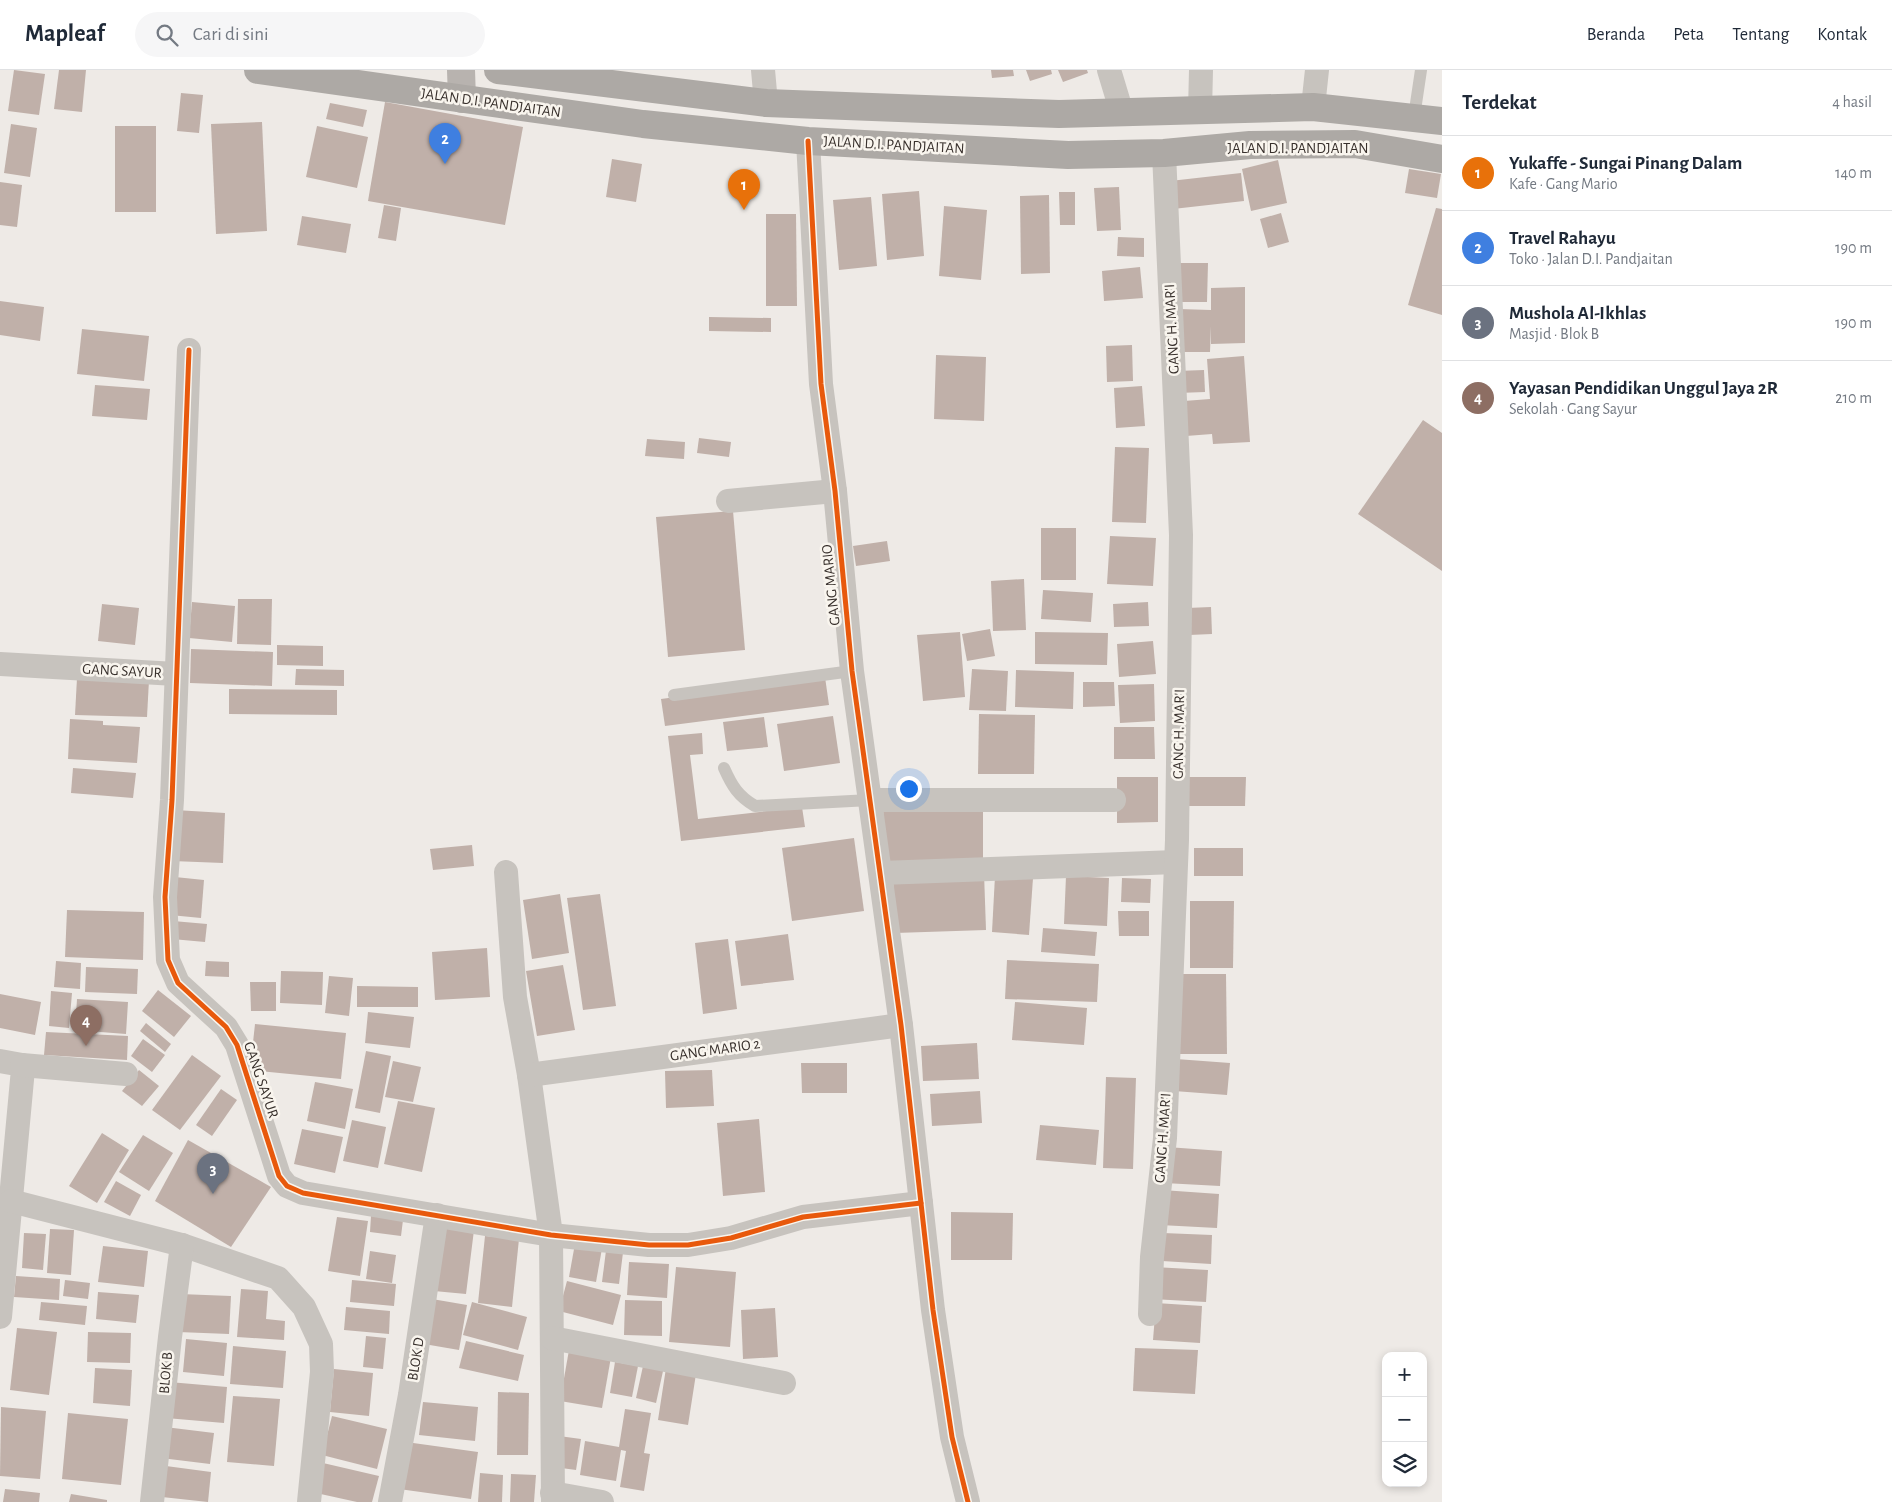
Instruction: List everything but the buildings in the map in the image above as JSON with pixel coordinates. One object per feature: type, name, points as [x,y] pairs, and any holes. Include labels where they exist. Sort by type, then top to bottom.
[{"type":"highway","name":"JALAN D.I. PANDJAITAN","points":[[258,70],[643,124],[808,141],[1068,155],[1164,153],[1250,145],[1354,144],[1434,157]]},
{"type":"highway","points":[[498,70],[766,103],[1022,113],[1122,113],[1313,107],[1441,121],[1434,157]]},
{"type":"street","points":[[461,70],[462,99]]},
{"type":"street","points":[[763,70],[766,103]]},
{"type":"street","points":[[1109,70],[1122,113]]},
{"type":"street","points":[[1200,111],[1201,70]]},
{"type":"street","points":[[1313,107],[1317,70]]},
{"type":"street","name":"GANG MARIO","points":[[808,141],[821,384],[835,490],[852,671],[901,1025],[933,1310],[952,1437],[968,1502]]},
{"type":"street","name":"GANG H. MAR'I","points":[[1150,1314],[1152,1257],[1165,1138],[1176,862],[1182,535],[1164,153]]},
{"type":"street","points":[[176,674],[189,350]]},
{"type":"street","points":[[728,501],[835,490]]},
{"type":"street","name":"GANG SAYUR","points":[[0,664],[176,674],[172,800],[165,897],[168,960],[172,974],[187,992],[226,1027],[236,1045],[279,1176],[287,1186],[302,1193],[551,1235],[650,1245],[688,1245],[731,1238],[803,1217],[921,1204]]},
{"type":"street","points":[[870,800],[1114,800]]},
{"type":"street","points":[[880,872],[1176,862]]},
{"type":"street","points":[[506,872],[515,998],[529,1075],[551,1235],[552,1497],[602,1502]]},
{"type":"street","name":"GANG MARIO 2","points":[[529,1075],[901,1025]]},
{"type":"street","points":[[0,1316],[11,1201],[11,1063],[126,1074]]},
{"type":"street","points":[[11,1201],[182,1245],[278,1278],[304,1307],[321,1344],[322,1372],[309,1502]]},
{"type":"street","name":"BLOK D","points":[[390,1502],[410,1395],[437,1215]]},
{"type":"street","name":"BLOK B","points":[[152,1502],[182,1245]]},
{"type":"street","points":[[552,1338],[784,1383]]},
{"type":"lane","points":[[1414,117],[1421,70]]},
{"type":"lane","points":[[674,695],[852,671]]},
{"type":"lane","points":[[724,768],[732,788],[755,806],[870,800]]},
{"type":"cycle path","points":[[808,141],[821,384],[835,491],[852,671],[901,1025],[933,1310],[952,1437],[968,1502]]},
{"type":"cycle path","points":[[189,350],[172,800],[165,897],[168,960],[178,983],[226,1027],[237,1045],[279,1176],[287,1186],[303,1193],[551,1235],[649,1245],[688,1245],[731,1238],[803,1217],[921,1203]]},
{"type":"place","name":"Travel Rahayu","points":[[445,164]]},
{"type":"place","name":"Yukaffe - Sungai Pinang Dalam","points":[[744,210]]},
{"type":"place","name":"Yayasan Pendidikan Unggul Jaya 2R","points":[[86,1046]]},
{"type":"place","name":"Mushola Al-Ikhlas","points":[[213,1194]]}]
